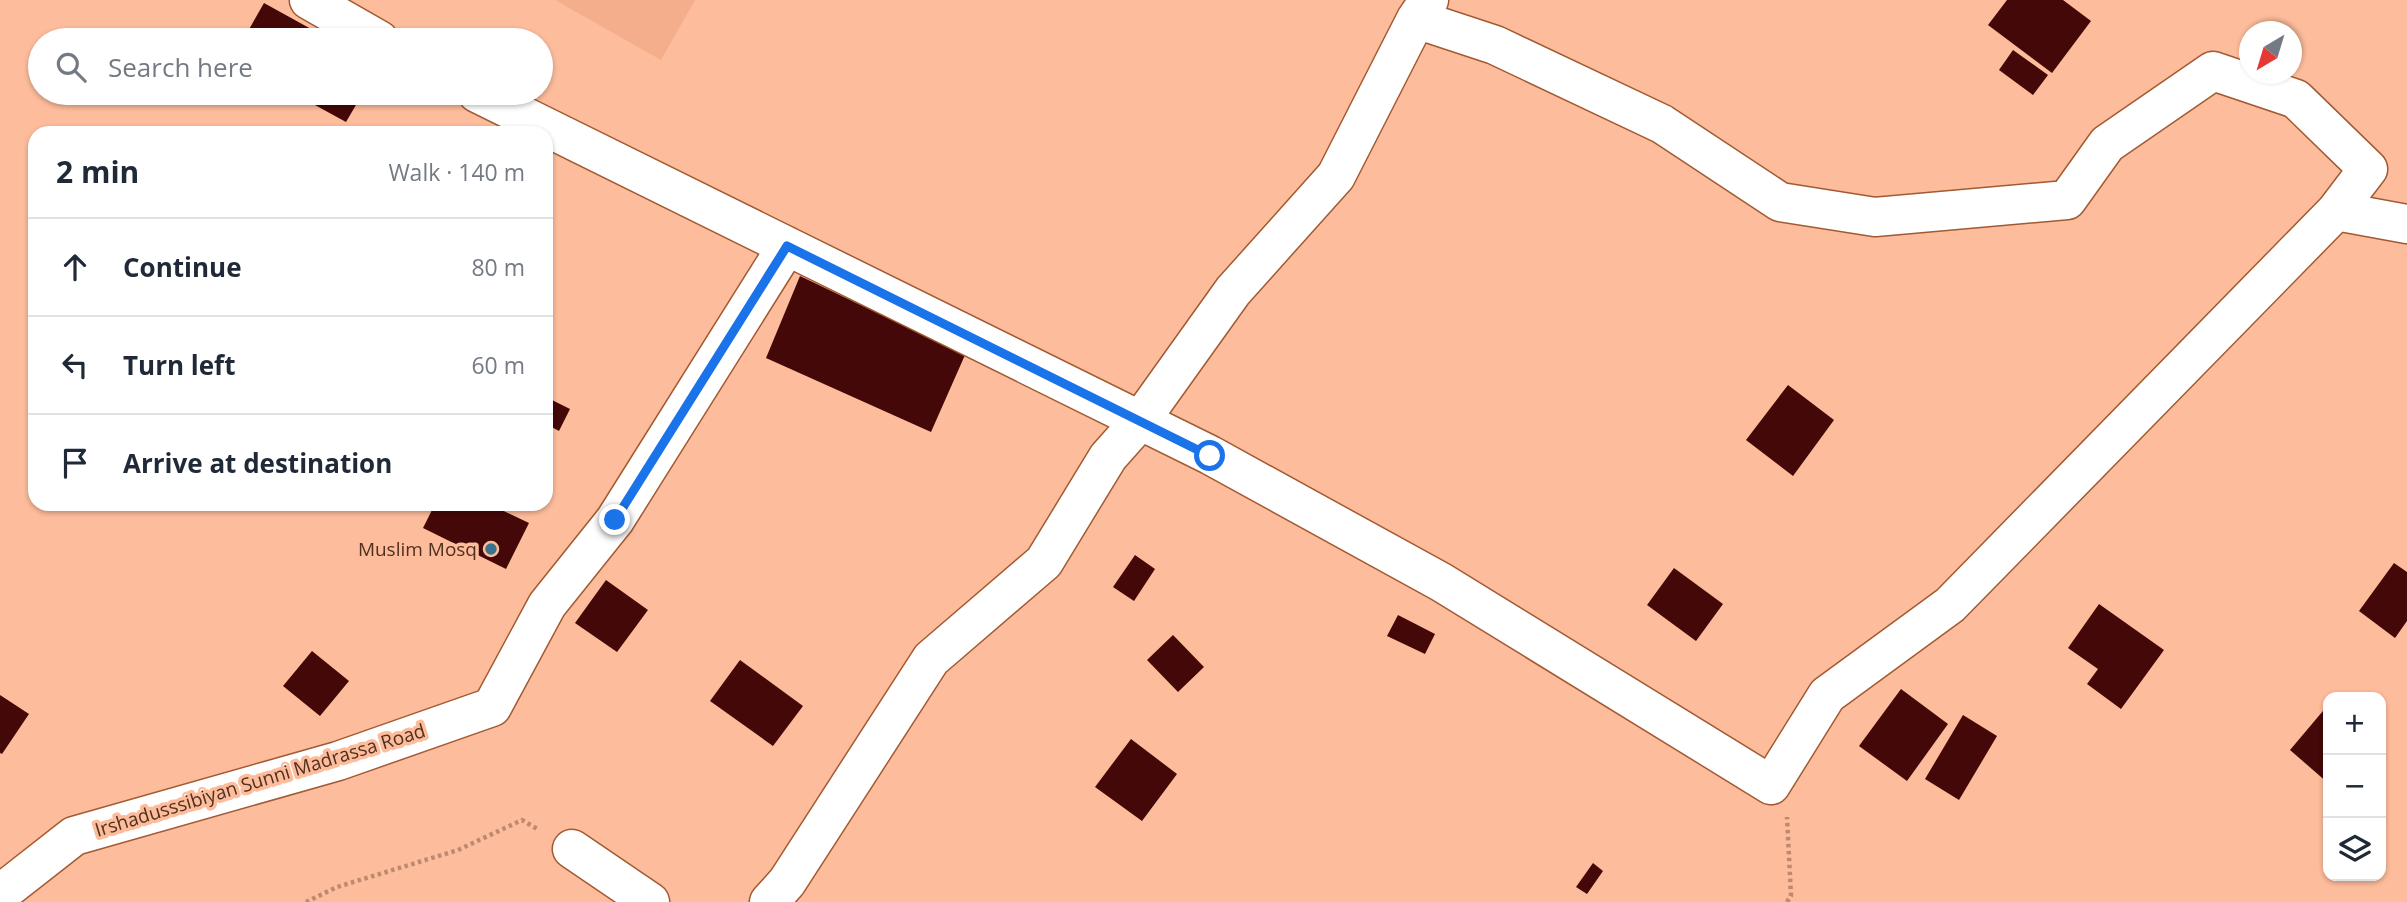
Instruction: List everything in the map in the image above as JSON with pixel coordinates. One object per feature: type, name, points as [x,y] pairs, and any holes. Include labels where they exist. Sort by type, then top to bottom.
[{"type":"street","points":[[309,0],[358,28]]},
{"type":"street","points":[[553,131],[787,246],[1140,421],[1210,456],[1441,582],[1771,785],[1827,695],[1951,605],[2336,211],[2368,169],[2296,99],[2213,71],[2107,145],[2067,200],[1875,217],[1780,202],[1662,124],[1422,9],[1336,176],[1233,291],[1140,421],[1108,457],[1044,562],[931,659],[787,882],[769,902]]},
{"type":"street","points":[[501,105],[544,126]]},
{"type":"street","points":[[2336,211],[2407,224]]},
{"type":"street","name":"Irshadusssibiyan Sunni Madrassa Road","points":[[0,894],[74,836],[338,761],[492,707],[547,605],[615,520],[787,246]]},
{"type":"street","points":[[572,849],[650,902]]},
{"type":"path","points":[[1771,785],[1788,819],[1791,896],[1787,902]]},
{"type":"path","points":[[306,902],[337,887],[458,850],[522,820],[572,849]]},
{"type":"shaded area","points":[[555,0],[695,0],[661,60]]},
{"type":"building","points":[[2007,0],[2063,0],[2091,21],[2052,73],[1988,25]]},
{"type":"building","points":[[264,3],[309,28],[250,28]]},
{"type":"building","points":[[2013,50],[2048,75],[2033,95],[1999,70]]},
{"type":"building","points":[[315,105],[356,105],[346,122]]},
{"type":"building","points":[[800,276],[965,355],[931,432],[766,358]]},
{"type":"building","points":[[1788,385],[1834,420],[1793,476],[1746,440]]},
{"type":"building","points":[[553,400],[570,409],[559,431],[553,428]]},
{"type":"building","name":"Muslim Mosq","points":[[432,511],[504,511],[529,523],[506,569],[423,528]]},
{"type":"building","points":[[1135,555],[1155,569],[1134,601],[1113,587]]},
{"type":"building","points":[[2394,563],[2407,572],[2407,621],[2395,638],[2359,611]]},
{"type":"building","points":[[1674,568],[1723,604],[1696,641],[1647,605]]},
{"type":"building","points":[[606,580],[648,610],[617,652],[575,623]]},
{"type":"building","points":[[2099,604],[2164,650],[2121,709],[2087,684],[2098,669],[2068,648]]},
{"type":"building","points":[[1398,615],[1435,634],[1425,654],[1387,636]]},
{"type":"building","points":[[1173,635],[1204,667],[1178,692],[1147,660]]},
{"type":"building","points":[[312,651],[349,681],[320,716],[283,686]]},
{"type":"building","points":[[740,660],[803,706],[773,746],[710,701]]},
{"type":"building","points":[[1901,689],[1948,724],[1907,781],[1859,746]]},
{"type":"building","points":[[0,695],[29,714],[2,754],[0,753]]},
{"type":"building","points":[[2323,711],[2323,779],[2290,750]]},
{"type":"building","points":[[1963,715],[1997,736],[1959,800],[1925,779]]},
{"type":"building","points":[[1131,739],[1177,774],[1142,821],[1095,787]]},
{"type":"building","points":[[1593,863],[1603,871],[1587,894],[1576,887]]},
{"type":"place","name":"Muslim Mosq","points":[[491,549]]},
{"type":"route","points":[[615,520],[787,246],[1210,456]]}]
